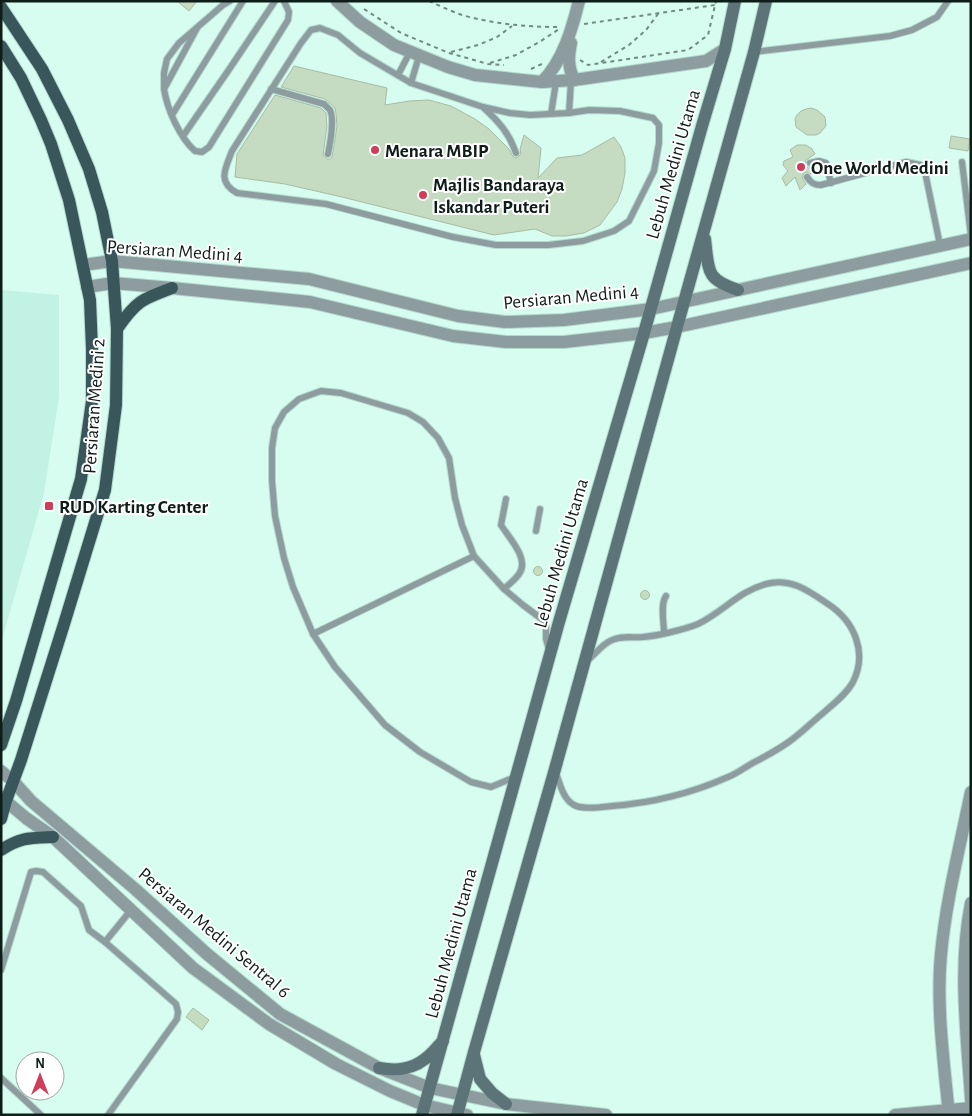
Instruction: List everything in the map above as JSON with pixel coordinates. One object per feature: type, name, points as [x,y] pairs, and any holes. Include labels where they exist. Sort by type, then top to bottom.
[{"type":"main road","name":"Lebuh Medini Utama","points":[[423,1110],[550,656],[702,126],[726,49],[735,1]]},
{"type":"main road","points":[[461,1114],[463,1095],[474,1052],[555,769],[754,52],[766,1]]},
{"type":"main road","name":"Persiaran Medini 2","points":[[1,7],[42,68],[68,120],[89,169],[102,212],[112,261],[117,329],[116,405],[105,490],[14,782],[4,799],[1,819]]},
{"type":"main road","name":"Persiaran Medini 2","points":[[1,46],[21,78],[41,120],[51,144],[69,200],[90,300],[92,402],[81,479],[16,701],[1,745]]},
{"type":"main road","points":[[704,232],[708,268],[711,275],[724,285],[738,290]]},
{"type":"main road","points":[[117,329],[134,306],[142,300],[172,288]]},
{"type":"main road","points":[[1,716],[16,701]]},
{"type":"main road","points":[[1,850],[19,840],[52,837]]},
{"type":"main road","points":[[378,1068],[404,1069],[416,1065],[427,1058],[443,1041]]},
{"type":"main road","points":[[474,1052],[480,1079],[506,1104]]},
{"type":"street","points":[[337,1],[360,22],[394,45],[448,67],[474,75],[542,82],[573,81],[706,61],[726,49]]},
{"type":"street","points":[[573,81],[568,59],[579,22],[580,1]]},
{"type":"street","points":[[542,82],[551,74],[579,22]]},
{"type":"street","name":"Persiaran Medini 4","points":[[83,265],[112,261],[309,278],[458,316],[505,322],[564,320],[651,309],[971,237]]},
{"type":"street","name":"Persiaran Medini 4","points":[[87,287],[113,284],[310,302],[453,336],[506,342],[564,342],[644,333],[677,327],[971,262]]},
{"type":"street","name":"Persiaran Medini Sentral 6","points":[[1,771],[31,801],[135,889],[207,954],[280,1014],[378,1068],[430,1088],[506,1104],[606,1115]]},
{"type":"street","points":[[949,1112],[939,1005],[941,955],[947,907],[971,792]]},
{"type":"street","name":"Persiaran Medini Sentral 6","points":[[4,799],[52,837],[193,968],[268,1024],[336,1064],[423,1110],[461,1114]]},
{"type":"street","points":[[971,903],[963,960],[971,1100]]},
{"type":"street","points":[[896,1115],[949,1112],[971,1108]]},
{"type":"lane","points":[[230,1],[178,43],[167,59],[164,73],[166,100],[183,136],[194,152],[202,152],[209,147],[288,20],[289,12],[284,1]]},
{"type":"lane","points":[[172,115],[243,1]]},
{"type":"lane","points":[[183,136],[275,1]]},
{"type":"lane","points":[[754,52],[890,36],[912,30],[937,17],[948,1]]},
{"type":"lane","points":[[164,89],[197,28]]},
{"type":"lane","points":[[320,28],[338,35],[360,53],[398,75],[411,82],[483,107],[510,114],[569,114],[589,110],[620,111],[653,118],[659,125],[659,143],[654,171],[629,220],[614,232],[583,241],[548,245],[496,245],[453,238],[326,204],[237,193],[226,184],[225,170],[232,152],[271,89],[311,30],[320,28]]},
{"type":"lane","points":[[398,75],[414,54]]},
{"type":"lane","points":[[411,82],[414,54]]},
{"type":"lane","points":[[569,114],[573,81]]},
{"type":"lane","points":[[551,114],[556,82]]},
{"type":"lane","points":[[271,89],[324,104],[330,110],[332,121],[328,154]]},
{"type":"lane","points":[[483,107],[496,119],[511,139],[516,153]]},
{"type":"lane","points":[[810,163],[819,160],[826,163],[831,183]]},
{"type":"lane","points":[[807,177],[815,185],[831,183],[906,162],[921,166],[925,172],[940,245]]},
{"type":"lane","points":[[962,162],[971,237]]},
{"type":"lane","points":[[516,776],[491,787],[471,782],[420,752],[385,725],[336,667],[313,634],[284,558],[275,516],[272,448],[275,428],[284,412],[299,399],[321,391],[341,393],[408,413],[423,422],[438,438],[449,458],[455,498],[462,525],[474,556],[523,606],[543,620],[546,626],[546,639],[550,656]]},
{"type":"lane","points":[[504,588],[519,574],[522,568],[521,555],[501,525],[506,500]]},
{"type":"lane","points":[[536,531],[540,509]]},
{"type":"lane","points":[[313,634],[474,556]]},
{"type":"lane","points":[[555,769],[563,792],[568,800],[576,806],[592,807],[630,804],[664,798],[700,788],[730,776],[789,742],[841,698],[853,681],[858,664],[859,646],[852,628],[839,611],[802,587],[788,582],[770,582],[754,587],[740,595],[719,611],[697,624],[643,637],[623,637],[610,640],[584,664]]},
{"type":"lane","points":[[664,633],[662,603],[666,596]]},
{"type":"lane","points":[[1,970],[31,872],[43,872],[81,906],[89,930],[176,1004],[177,1019],[108,1115]]},
{"type":"lane","points":[[105,942],[131,910]]},
{"type":"lane","points":[[1,1078],[41,1115]]},
{"type":"path","points":[[429,1],[461,14],[490,22],[562,27]]},
{"type":"path","points":[[580,60],[588,65],[688,50],[708,35],[716,1]]},
{"type":"path","points":[[579,22],[715,5]]},
{"type":"path","points":[[361,6],[374,17],[401,34],[449,53],[488,64],[506,66]]},
{"type":"path","points":[[599,63],[629,45],[646,30],[659,13]]},
{"type":"path","points":[[449,53],[478,45],[497,37],[513,25]]},
{"type":"path","points":[[560,35],[562,27]]},
{"type":"path","points":[[488,64],[516,55],[562,27]]},
{"type":"path","points":[[523,68],[532,69],[546,62]]},
{"type":"shaded area","name":"RUD Karting Center","points":[[1,290],[59,295],[59,397],[44,493],[1,643]]},
{"type":"building","points":[[177,1],[197,1],[189,11]]},
{"type":"building","name":"Menara MBIP","points":[[294,66],[387,88],[385,105],[429,100],[451,106],[489,129],[509,149],[515,158],[521,154],[520,149],[524,135],[541,148],[538,178],[557,158],[582,155],[614,137],[621,147],[625,158],[625,173],[617,202],[600,225],[584,233],[552,236],[535,229],[494,235],[285,184],[235,177],[237,154],[275,95],[321,108],[326,113],[327,126],[323,155],[327,159],[332,157],[337,126],[335,108],[325,99],[281,87]]},
{"type":"building","points":[[811,108],[817,110],[825,117],[826,126],[816,135],[807,135],[796,127],[795,119],[797,115],[801,111]]},
{"type":"building","points":[[951,136],[970,139],[968,151],[949,148]]},
{"type":"building","points":[[797,145],[806,145],[812,149],[815,154],[806,160],[805,165],[808,168],[814,167],[818,173],[804,173],[802,178],[806,184],[800,190],[795,177],[786,186],[782,178],[788,171],[783,165],[784,161],[793,157],[790,150]]},
{"type":"building","points":[[538,567],[542,571],[538,575],[534,571]]},
{"type":"building","points":[[645,591],[649,595],[645,599],[641,595]]},
{"type":"building","points":[[193,1008],[209,1020],[202,1030],[186,1017]]},
{"type":"place","name":"Menara MBIP","points":[[375,150]]},
{"type":"place","name":"One World Medini","points":[[801,167]]},
{"type":"place","name":"Majlis Bandaraya Iskandar Puteri","points":[[423,195]]},
{"type":"place","name":"RUD Karting Center","points":[[49,506]]}]
